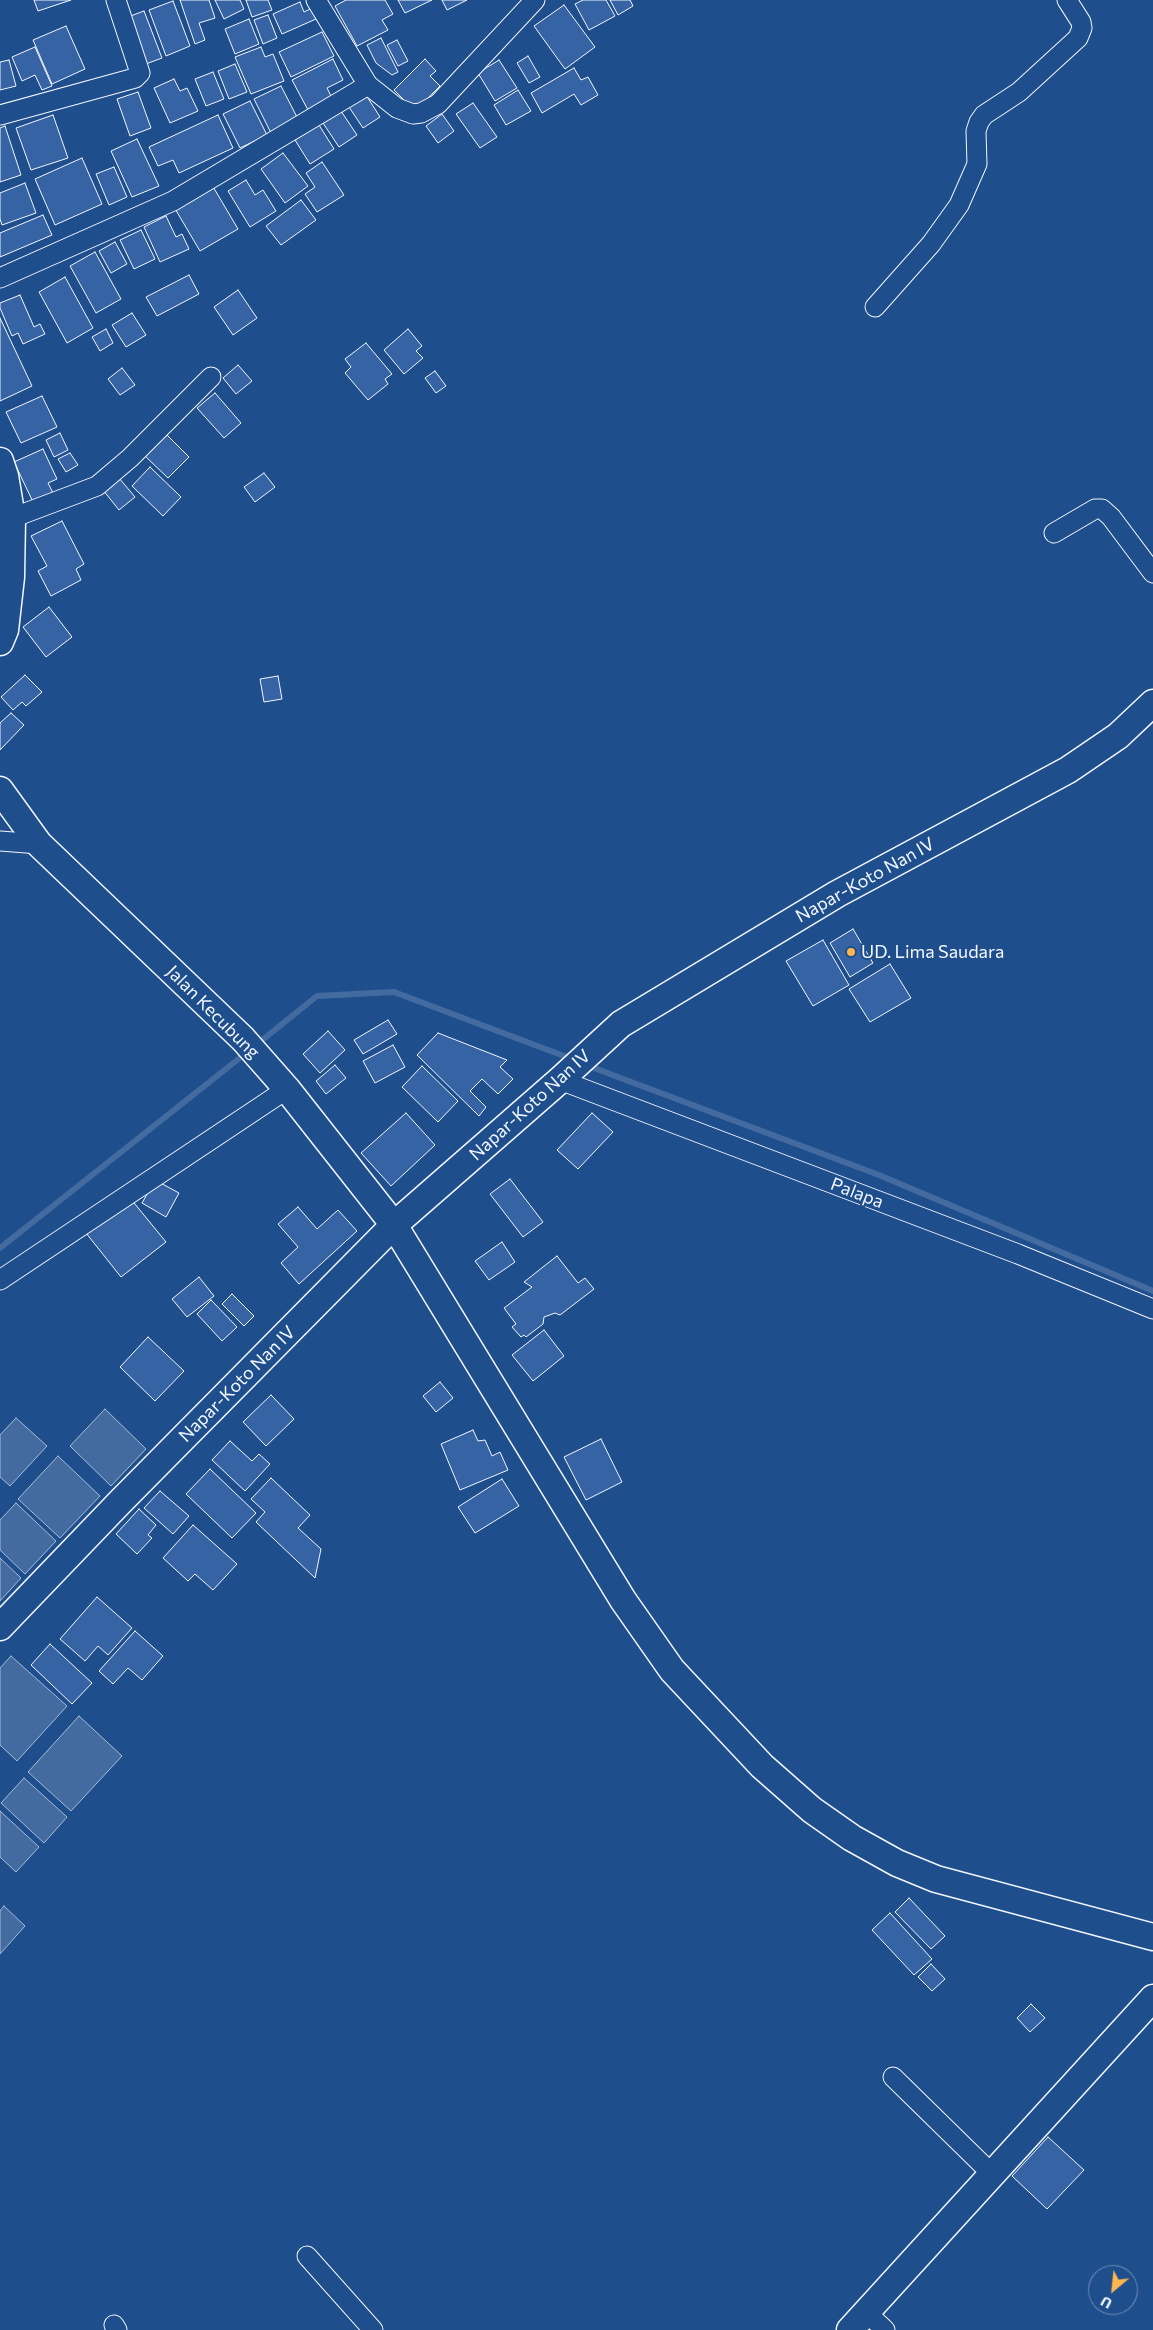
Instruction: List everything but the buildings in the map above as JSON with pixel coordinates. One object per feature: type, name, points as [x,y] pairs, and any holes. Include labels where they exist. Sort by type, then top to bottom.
[{"type":"street","points":[[316,0],[368,85],[388,102],[406,112],[421,113],[430,110],[438,104],[535,0]]},
{"type":"street","points":[[875,307],[931,244],[960,205],[977,164],[976,131],[984,115],[1019,92],[1078,38],[1082,22],[1067,0]]},
{"type":"street","points":[[0,115],[135,78],[140,73],[118,1]]},
{"type":"street","points":[[0,278],[173,201],[368,85]]},
{"type":"street","points":[[12,518],[97,486],[130,458],[211,377]]},
{"type":"street","points":[[0,461],[5,476],[12,518],[11,577],[5,630],[0,642]]},
{"type":"street","points":[[1054,533],[1095,509],[1102,509],[1111,517],[1153,573]]},
{"type":"street","name":"Napar-Koto Nan IV","points":[[0,1627],[121,1501],[394,1225],[563,1078],[621,1024],[837,894],[1068,770],[1118,736],[1153,703]]},
{"type":"street","name":"Jalan Kecubung","points":[[0,790],[39,844],[243,1039],[288,1090],[394,1225],[623,1600],[672,1670],[762,1766],[812,1810],[852,1838],[897,1863],[936,1879],[1153,1937]]},
{"type":"street","points":[[0,841],[39,844]]},
{"type":"street","name":"Palapa","points":[[563,1078],[1018,1254],[1153,1309]]},
{"type":"street","points":[[0,1280],[288,1090]]},
{"type":"street","points":[[867,2324],[992,2174],[1153,1998]]},
{"type":"street","points":[[894,2077],[992,2174]]},
{"type":"street","points":[[307,2256],[373,2330]]},
{"type":"water","points":[[105,1409],[146,1449],[111,1486],[70,1446]]},
{"type":"water","points":[[16,1418],[47,1446],[10,1486],[0,1477],[0,1435]]},
{"type":"water","points":[[58,1456],[100,1496],[60,1538],[18,1499]]},
{"type":"water","points":[[16,1503],[56,1541],[25,1574],[0,1550],[0,1520]]},
{"type":"water","points":[[0,1558],[21,1578],[0,1601]]},
{"type":"water","points":[[11,1656],[67,1706],[17,1761],[0,1745],[0,1668]]},
{"type":"water","points":[[79,1716],[122,1756],[71,1811],[28,1772]]},
{"type":"water","points":[[24,1778],[67,1817],[44,1843],[1,1803]]},
{"type":"water","points":[[0,1811],[39,1847],[16,1872],[0,1857]]},
{"type":"water","points":[[4,1906],[25,1926],[0,1954],[0,1911]]},
{"type":"waterway","points":[[256,1045],[317,996],[394,992],[572,1059]]},
{"type":"waterway","points":[[0,1248],[246,1053]]},
{"type":"waterway","points":[[586,1065],[879,1175],[1153,1291]]},
{"type":"place","name":"UD. Lima Saudara","points":[[851,952]]}]
